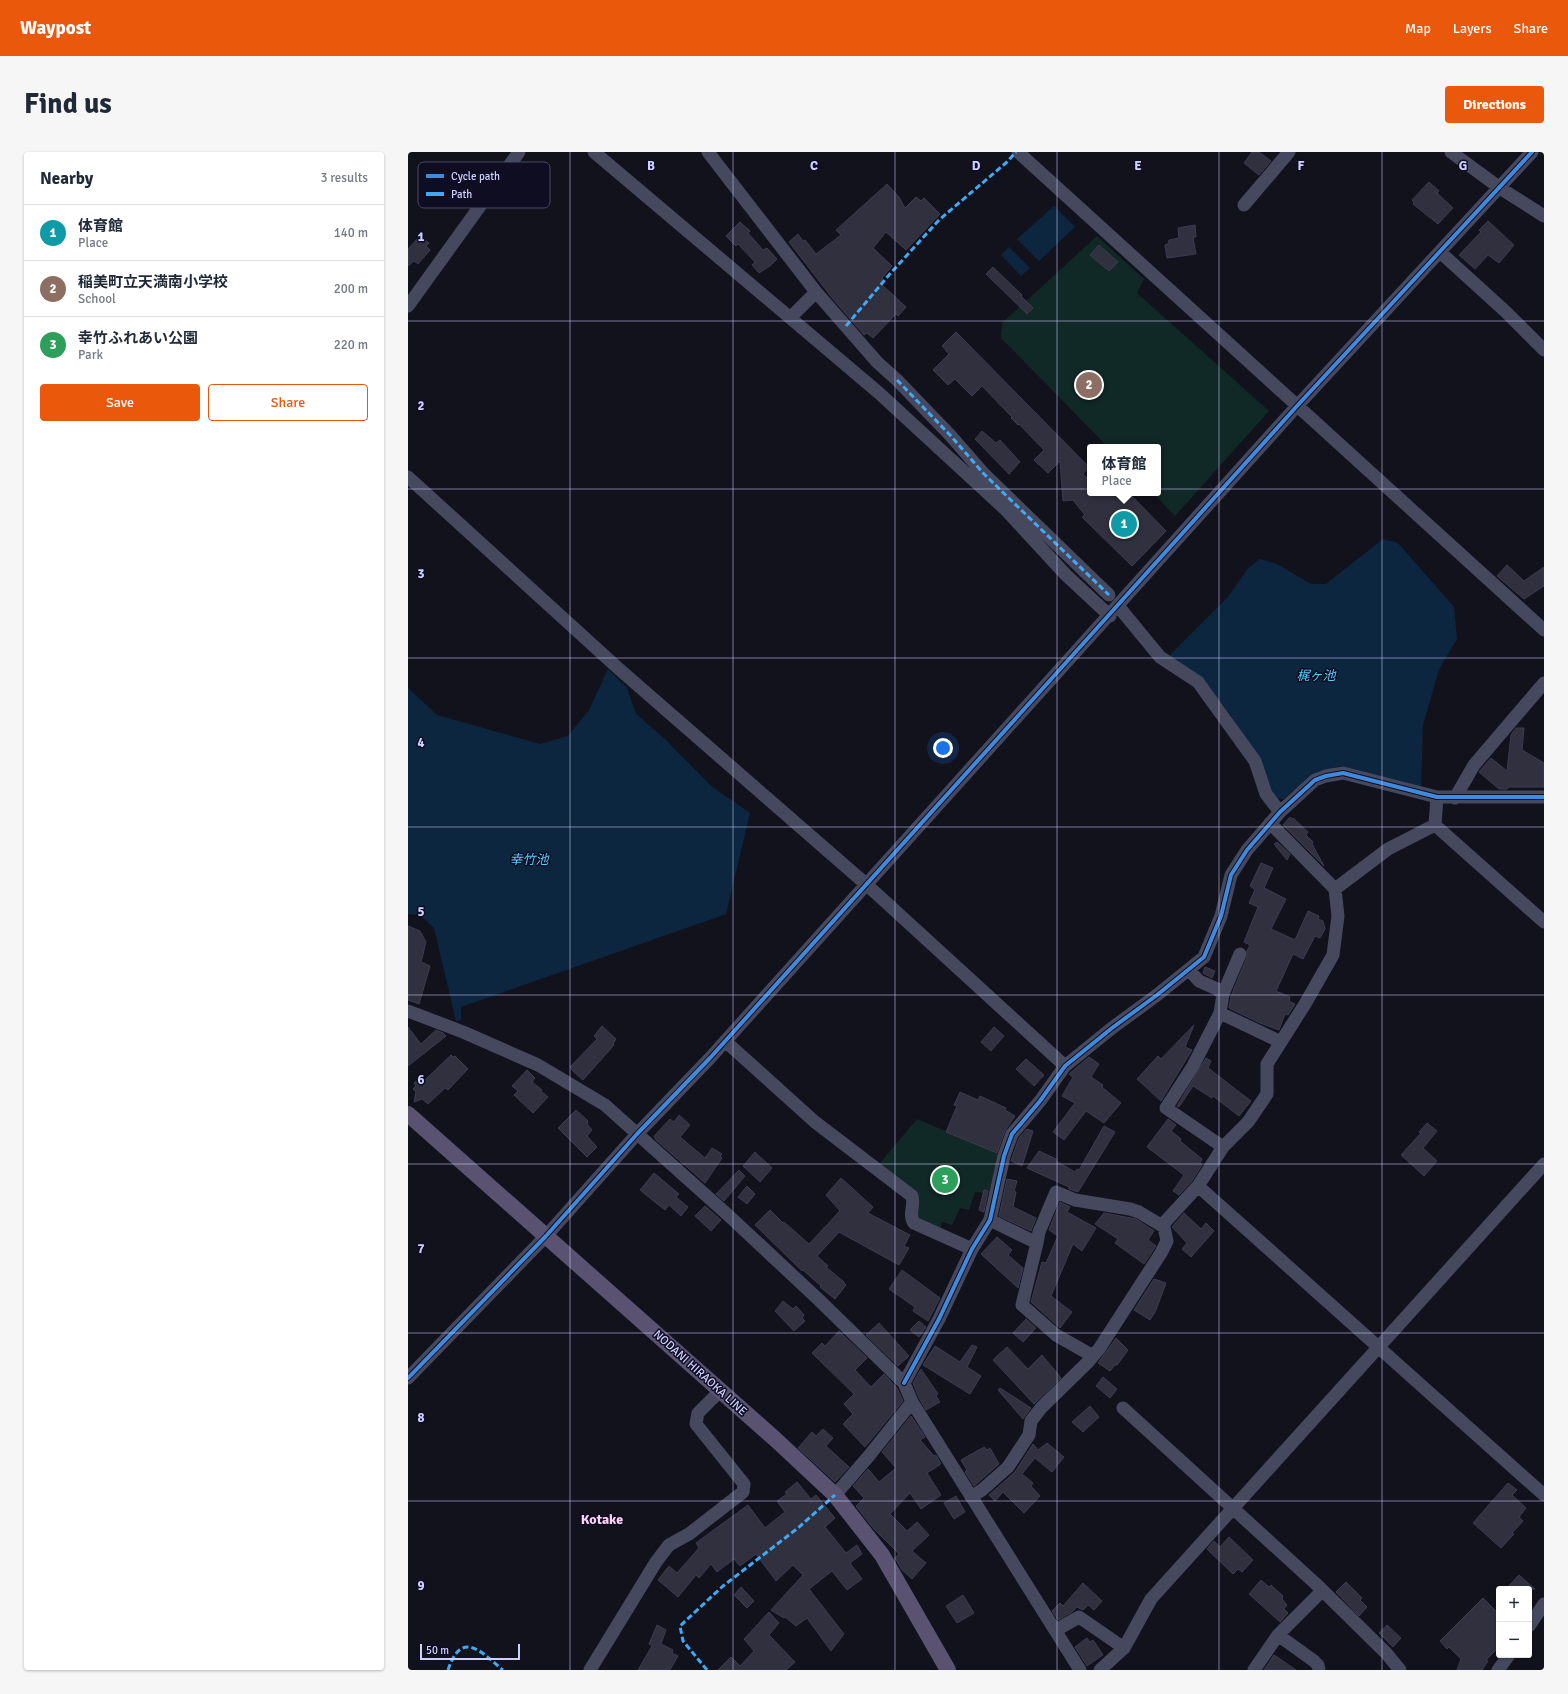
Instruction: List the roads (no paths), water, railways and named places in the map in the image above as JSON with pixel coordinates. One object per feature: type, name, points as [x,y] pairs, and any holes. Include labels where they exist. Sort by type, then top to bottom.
[{"type":"main road","name":"NODANI HIRAOKA LINE","points":[[408,1114],[835,1495],[882,1556],[948,1670]]},
{"type":"street","points":[[512,162],[519,152]]},
{"type":"street","points":[[594,152],[879,393],[1006,510],[1066,575],[1114,611],[1160,657],[1198,682],[1255,761],[1266,794],[1280,812]]},
{"type":"street","points":[[708,152],[816,292],[877,362],[897,380],[950,435],[984,474],[1109,595]]},
{"type":"street","points":[[1018,152],[1544,630]]},
{"type":"street","points":[[1244,205],[1289,152]]},
{"type":"street","points":[[1451,152],[1500,188],[1544,216]]},
{"type":"street","points":[[408,1378],[546,1236],[637,1134],[725,1041],[1114,611],[1297,406],[1532,152]]},
{"type":"street","points":[[408,306],[479,208]]},
{"type":"street","points":[[1440,252],[1506,312],[1544,350]]},
{"type":"street","points":[[790,318],[816,292]]},
{"type":"street","points":[[408,477],[619,669],[867,885],[1066,1066]]},
{"type":"street","points":[[1455,798],[1474,765],[1544,683]]},
{"type":"street","points":[[904,1383],[939,1320],[972,1250],[990,1220],[1004,1156],[1012,1134],[1040,1101],[1066,1066],[1112,1028],[1204,957],[1221,916],[1231,875],[1247,850],[1280,812],[1315,780],[1326,776],[1343,773],[1437,797],[1544,797]]},
{"type":"street","points":[[1435,825],[1437,797]]},
{"type":"street","points":[[971,1497],[982,1490],[1008,1466],[1029,1435],[1031,1421],[1040,1408],[1093,1356],[1161,1253],[1167,1241],[1164,1227],[1165,1222],[1198,1186],[1223,1147],[1248,1122],[1267,1094],[1267,1064],[1333,955],[1338,916],[1335,889],[1270,824]]},
{"type":"street","points":[[1335,889],[1388,849],[1435,825]]},
{"type":"street","points":[[1435,825],[1544,922]]},
{"type":"street","points":[[1223,1147],[1166,1108],[1193,1066],[1220,1013],[1223,994],[1240,954]]},
{"type":"street","points":[[1188,970],[1199,981],[1217,989],[1223,994]]},
{"type":"street","points":[[408,1012],[463,1032],[538,1065],[605,1105],[734,1220],[904,1383],[912,1402],[1080,1670]]},
{"type":"street","points":[[1220,1013],[1281,1042]]},
{"type":"street","points":[[725,1041],[815,1122],[912,1196],[911,1220],[914,1224],[972,1250]]},
{"type":"street","points":[[1100,1670],[1124,1648],[1151,1599],[1544,1164]]},
{"type":"street","points":[[1198,1186],[1544,1495]]},
{"type":"street","points":[[1093,1356],[1056,1335],[1022,1305],[1039,1232],[1056,1192],[1076,1200],[1130,1209],[1139,1212],[1164,1227]]},
{"type":"street","points":[[990,1220],[1037,1243]]},
{"type":"street","points":[[590,1670],[656,1562],[669,1545],[689,1534],[743,1492],[744,1484],[696,1424],[698,1413],[720,1391]]},
{"type":"street","points":[[835,1495],[912,1402]]},
{"type":"street","points":[[1123,1408],[1322,1591],[1386,1653],[1400,1670]]},
{"type":"street","points":[[1254,1670],[1278,1635],[1322,1591]]},
{"type":"street","points":[[1532,1622],[1544,1604]]},
{"type":"street","points":[[1056,1630],[1079,1617],[1124,1648]]},
{"type":"street","points":[[1278,1635],[1314,1661],[1318,1665],[1319,1670]]},
{"type":"street","points":[[1498,1670],[1507,1658]]},
{"type":"water","points":[[1054,206],[1075,227],[1039,261],[1017,239]]},
{"type":"water","points":[[1009,247],[1030,268],[1021,276],[1001,255]]},
{"type":"water","name":"梶ヶ池","points":[[1383,539],[1398,543],[1454,607],[1457,639],[1439,669],[1423,725],[1421,789],[1340,766],[1316,773],[1283,799],[1274,798],[1261,764],[1230,714],[1200,676],[1169,656],[1228,597],[1248,568],[1260,559],[1277,564],[1311,584],[1326,584]]},
{"type":"water","name":"幸竹池","points":[[608,669],[627,688],[636,714],[665,739],[711,786],[750,813],[726,914],[461,1007],[461,1020],[456,1021],[434,928],[420,915],[408,914],[408,688],[437,715],[540,744],[568,736],[589,710]]},
{"type":"place","name":"稲美町立天満南小学校","points":[[1089,385]]},
{"type":"place","name":"体育館","points":[[1124,524]]},
{"type":"place","name":"幸竹ふれあい公園","points":[[945,1180]]},
{"type":"district","name":"Kotake","points":[[602,1519]]}]
